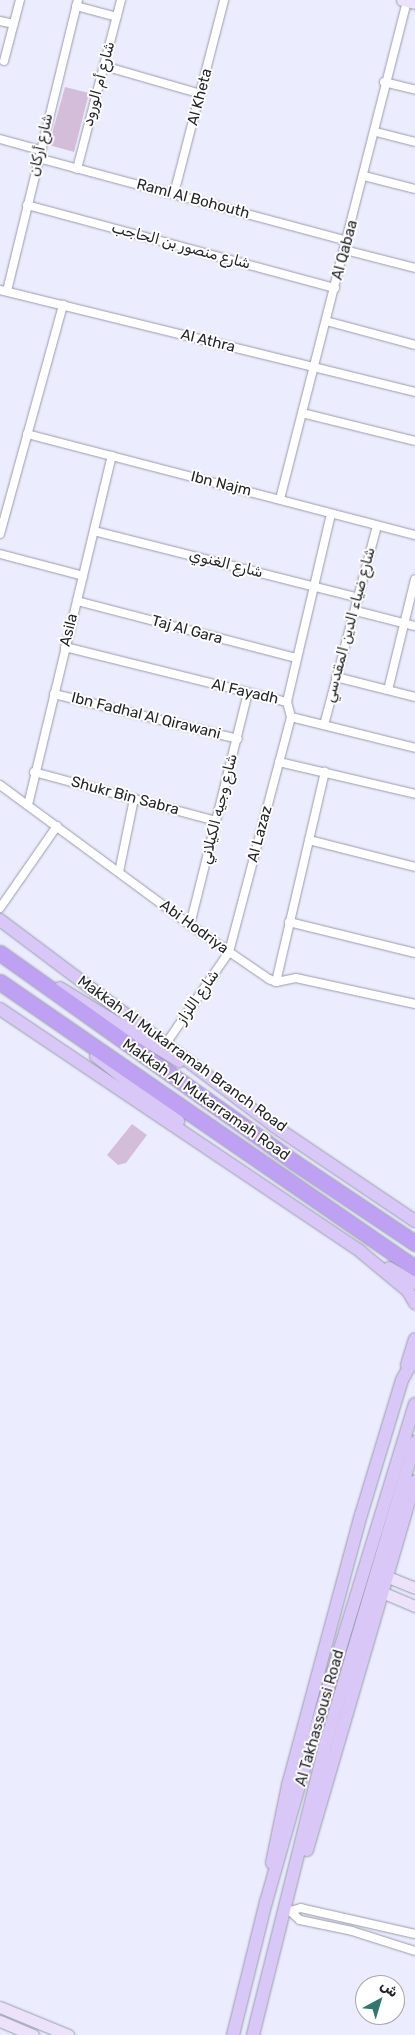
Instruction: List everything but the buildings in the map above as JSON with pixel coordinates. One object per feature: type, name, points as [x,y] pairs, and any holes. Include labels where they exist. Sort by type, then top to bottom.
[{"type":"highway","name":"Makkah Al Mukarramah Road","points":[[0,952],[294,1162],[415,1243]]},
{"type":"highway","name":"Makkah Al Mukarramah Road","points":[[0,982],[415,1268]]},
{"type":"main road","name":"Makkah Al Mukarramah Branch Road","points":[[0,920],[167,1042],[274,1126],[415,1221]]},
{"type":"main road","points":[[0,952],[150,1042],[274,1126]]},
{"type":"main road","points":[[19,995],[256,1182]]},
{"type":"main road","points":[[0,1010],[361,1252],[415,1283]]},
{"type":"main road","points":[[397,1209],[415,1216]]},
{"type":"main road","points":[[397,1209],[415,1227]]},
{"type":"main road","points":[[361,1252],[408,1291],[415,1303]]},
{"type":"main road","points":[[266,1902],[275,1839],[288,1785],[361,1515],[415,1339]]},
{"type":"main road","points":[[402,1380],[415,1357]]},
{"type":"main road","points":[[402,1380],[415,1365]]},
{"type":"main road","name":"Al Takhassousi Road","points":[[234,2035],[266,1902],[386,1490],[415,1404]]},
{"type":"main road","name":"Al Takhassousi Road","points":[[253,2035],[288,1905],[326,1744],[415,1442]]},
{"type":"main road","points":[[288,1905],[384,1593],[415,1481]]},
{"type":"street","points":[[4,61],[20,0]]},
{"type":"street","name":"شارع أم الورود","points":[[77,169],[121,0]]},
{"type":"street","name":"Al Kheta","points":[[174,194],[224,0]]},
{"type":"street","name":"Al Qabaa","points":[[280,499],[376,132],[384,82],[408,2]]},
{"type":"street","points":[[77,3],[117,16]]},
{"type":"street","name":"شارع أركان","points":[[3,290],[27,205],[77,3]]},
{"type":"street","points":[[0,21],[14,24]]},
{"type":"street","points":[[104,66],[201,94]]},
{"type":"street","points":[[384,82],[415,90]]},
{"type":"street","points":[[376,132],[415,142]]},
{"type":"street","name":"Raml Al Bohouth","points":[[0,139],[77,169],[347,241]]},
{"type":"street","points":[[364,176],[415,189]]},
{"type":"street","name":"شارع منصور بن الحاجب","points":[[27,205],[335,288]]},
{"type":"street","points":[[345,250],[415,268]]},
{"type":"street","name":"Al Athra","points":[[3,290],[415,392]]},
{"type":"street","points":[[0,534],[62,305]]},
{"type":"street","points":[[326,321],[415,344]]},
{"type":"street","points":[[302,413],[415,441]]},
{"type":"street","name":"Ibn Najm","points":[[26,434],[415,535]]},
{"type":"street","name":"Asila","points":[[28,805],[34,772],[112,456]]},
{"type":"street","points":[[287,702],[331,514]]},
{"type":"street","name":"شارع ضياء الدين المقدسي","points":[[324,725],[377,526]]},
{"type":"street","name":"شارع الغنوي","points":[[94,532],[359,598]]},
{"type":"street","points":[[0,554],[82,576]]},
{"type":"street","points":[[388,690],[415,579]]},
{"type":"street","name":"Taj Al Gara","points":[[77,601],[296,658]]},
{"type":"street","points":[[356,610],[415,626]]},
{"type":"street","name":"Al Fayadh","points":[[65,647],[287,702],[291,716],[415,748]]},
{"type":"street","points":[[336,677],[415,697]]},
{"type":"street","name":"شارع وجيه الكيلاني","points":[[190,926],[248,693]]},
{"type":"street","name":"Ibn Fadhal Al Qirawani","points":[[54,694],[238,739]]},
{"type":"street","name":"Al Lazaz","points":[[230,952],[291,716]]},
{"type":"street","points":[[280,762],[415,794]]},
{"type":"street","name":"Shukr Bin Sabra","points":[[34,772],[216,821]]},
{"type":"street","points":[[325,772],[276,982],[296,978],[415,1004]]},
{"type":"street","name":"Abi Hodriya","points":[[0,785],[120,872],[190,926],[276,982]]},
{"type":"street","points":[[120,872],[134,799]]},
{"type":"street","points":[[0,908],[57,826]]},
{"type":"street","points":[[310,840],[415,867]]},
{"type":"street","points":[[290,922],[415,953]]},
{"type":"street","name":"شارع اللزاز","points":[[167,1042],[230,952]]},
{"type":"street","points":[[388,1578],[415,1588]]},
{"type":"street","points":[[384,1593],[415,1606]]},
{"type":"street","points":[[288,1905],[415,1934]]},
{"type":"street","points":[[288,1905],[300,1920],[352,1931],[415,1951]]},
{"type":"street","points":[[0,2006],[68,2035]]},
{"type":"street","points":[[0,2021],[33,2035]]},
{"type":"shaded area","points":[[65,87],[89,93],[74,152],[49,145]]},
{"type":"shaded area","points":[[132,1124],[147,1135],[126,1163],[118,1165],[107,1155]]}]
